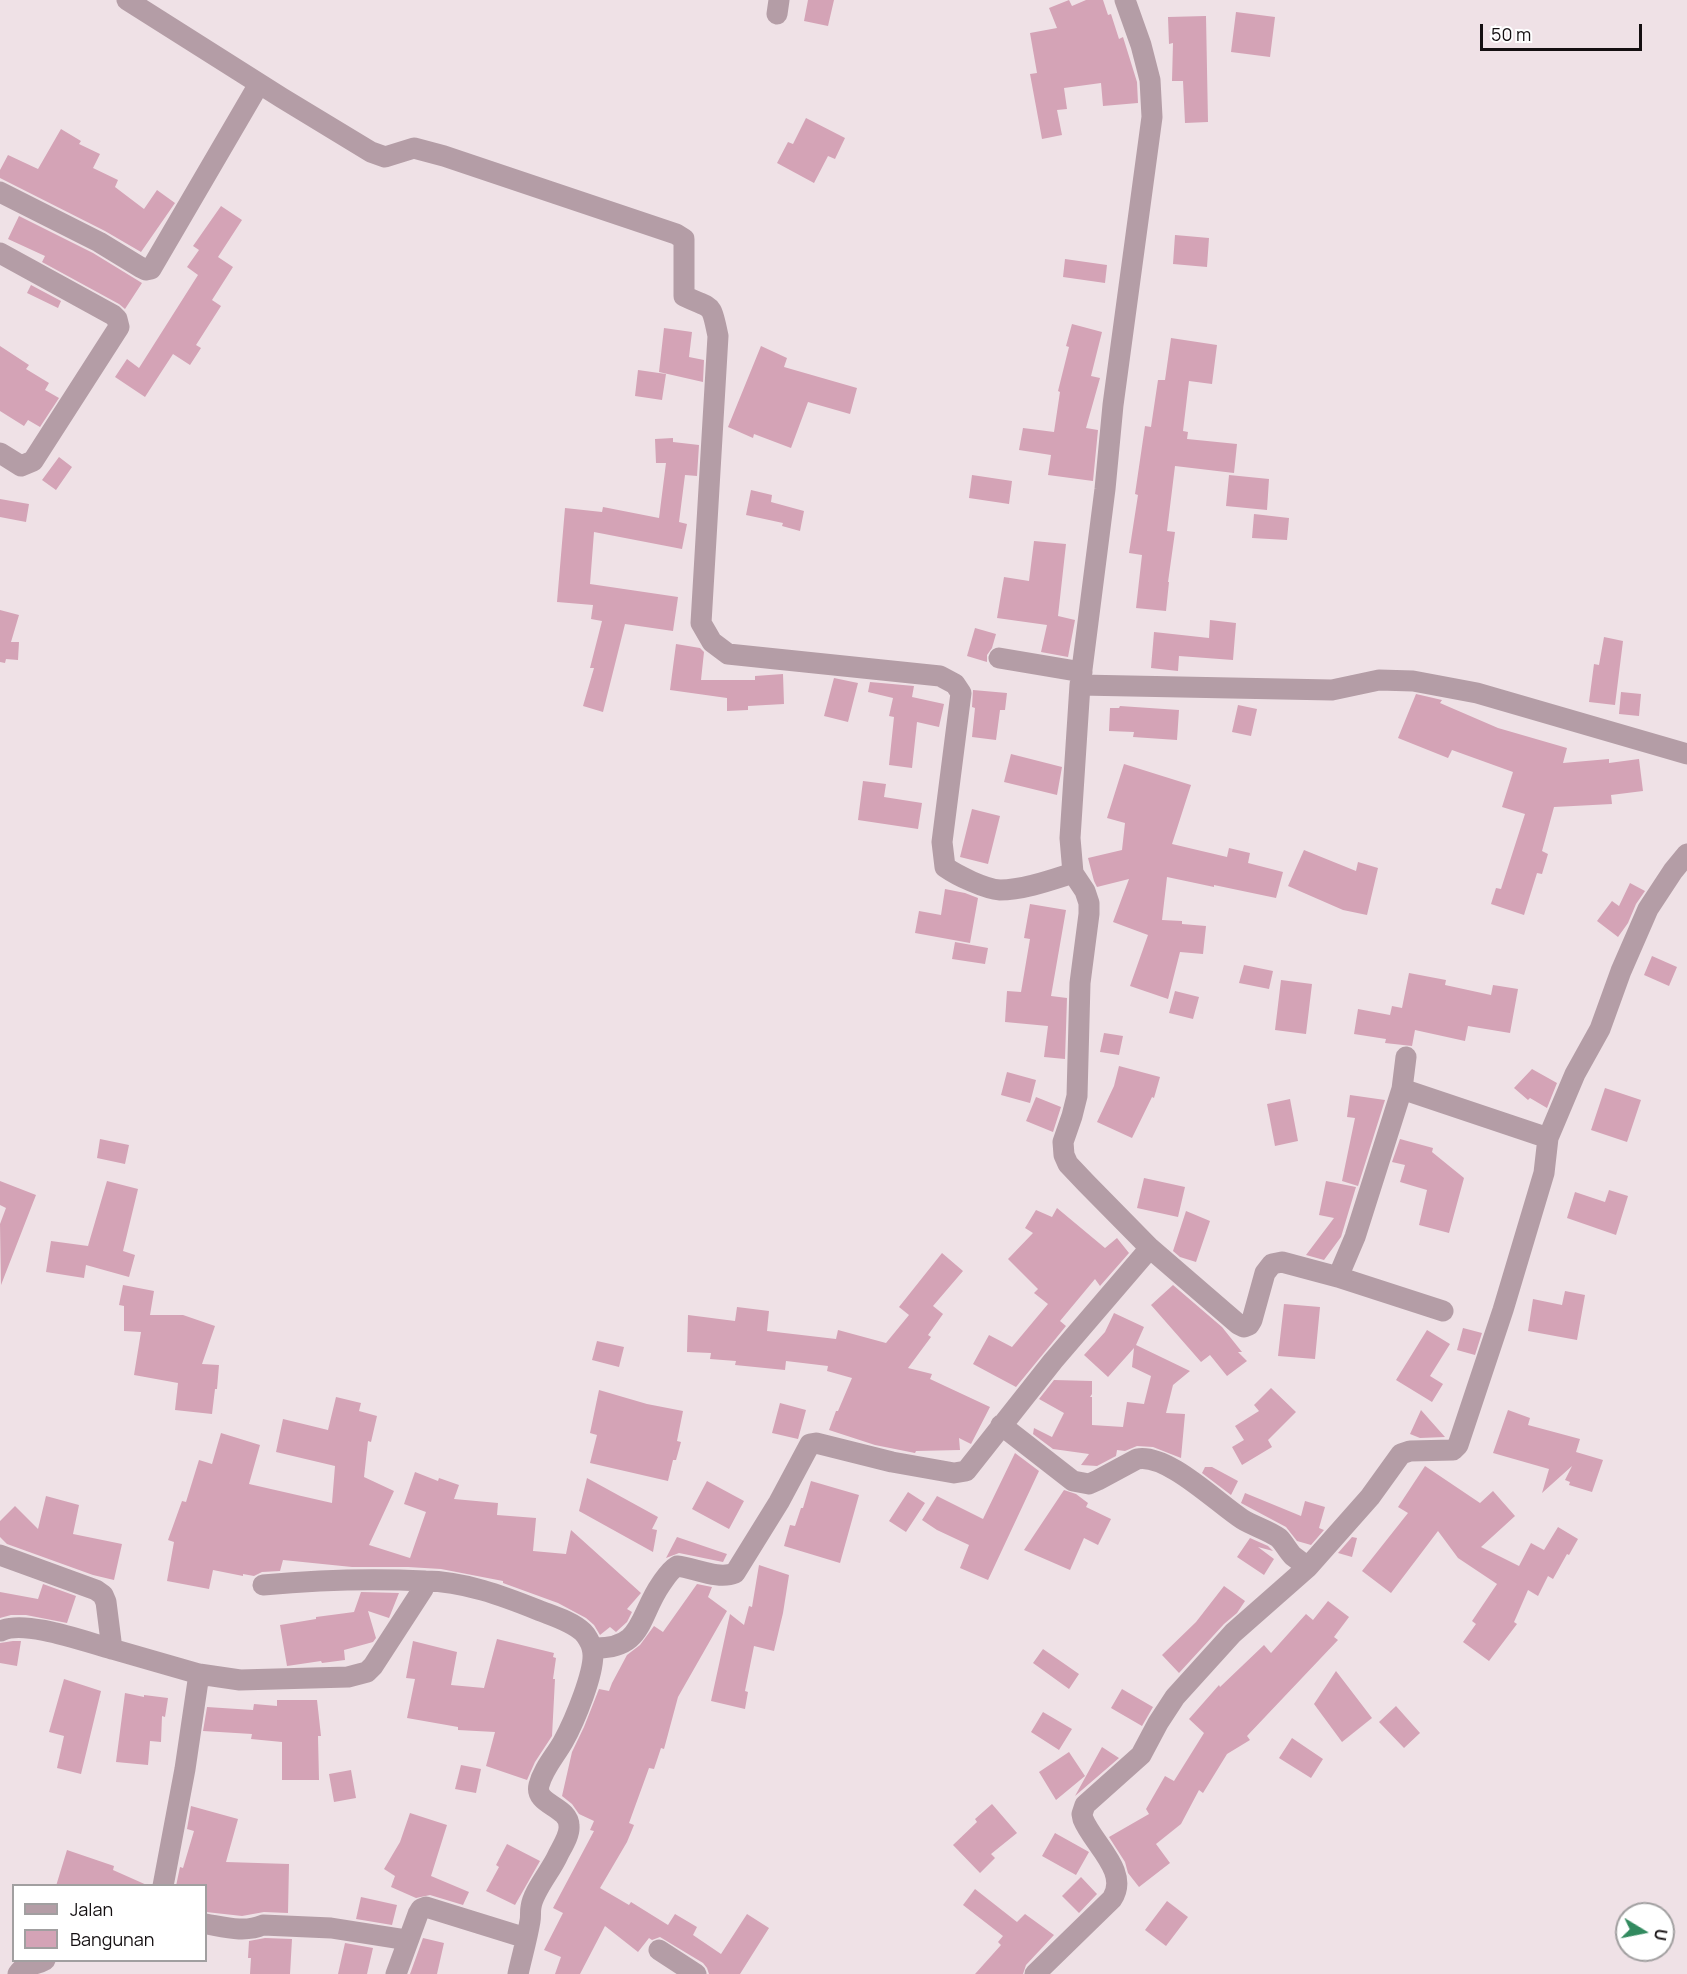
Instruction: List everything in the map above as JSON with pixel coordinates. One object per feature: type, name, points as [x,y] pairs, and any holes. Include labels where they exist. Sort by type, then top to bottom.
[{"type":"street","points":[[127,0],[371,152],[385,157],[414,148],[444,156],[676,234],[684,239],[684,296],[705,303],[713,310],[718,336],[702,623],[712,642],[728,654],[940,676],[955,684],[961,693],[942,842],[945,867],[961,878],[999,890],[1036,884],[1073,873]]},
{"type":"street","points":[[1125,0],[1141,45],[1150,80],[1152,117],[1113,405],[1105,489],[1081,678],[1070,838],[1073,873],[1085,891],[1089,903],[1089,914],[1080,983],[1077,1096],[1063,1142],[1064,1155],[1068,1164],[1150,1248],[1244,1327],[1248,1326],[1251,1320],[1265,1273],[1272,1264],[1282,1262],[1338,1276],[1443,1311]]},
{"type":"street","points":[[0,192],[99,242],[140,267],[146,270],[151,268],[259,84]]},
{"type":"street","points":[[0,253],[113,315],[117,319],[118,327],[33,461],[21,466],[0,453]]},
{"type":"street","points":[[999,658],[1081,678],[1332,690],[1379,680],[1413,681],[1477,693],[1687,754]]},
{"type":"street","points":[[1035,1974],[1112,1899],[1117,1889],[1116,1872],[1083,1819],[1085,1805],[1141,1755],[1170,1704],[1226,1641],[1308,1567],[1370,1497],[1401,1454],[1410,1451],[1453,1450],[1458,1445],[1503,1310],[1544,1173],[1548,1138],[1575,1074],[1600,1029],[1621,971],[1648,909],[1672,871],[1687,854]]},
{"type":"street","points":[[1338,1276],[1355,1237],[1402,1089],[1406,1057]]},
{"type":"street","points":[[1402,1089],[1548,1138]]},
{"type":"street","points":[[592,1648],[608,1648],[632,1637],[657,1590],[669,1572],[677,1566],[715,1574],[735,1573],[779,1502],[810,1444],[816,1443],[892,1462],[966,1472],[1053,1361],[1150,1248]]},
{"type":"street","points":[[1001,1425],[1073,1481],[1089,1484],[1137,1459],[1153,1458],[1192,1481],[1245,1521],[1278,1538],[1293,1556],[1308,1567]]},
{"type":"street","points":[[0,1556],[96,1590],[103,1595],[112,1648]]},
{"type":"street","points":[[263,1585],[312,1580],[371,1578],[453,1582],[523,1604],[566,1621],[583,1632],[592,1648],[593,1659],[581,1701],[564,1740],[541,1777],[538,1788],[541,1797],[567,1818],[569,1828],[552,1868],[533,1900],[518,1974]]},
{"type":"street","points":[[1,1631],[7,1628],[22,1627],[37,1629],[199,1674],[240,1680],[348,1677],[367,1672],[373,1666],[423,1589],[425,1581]]},
{"type":"street","points":[[163,1884],[185,1769],[199,1674]]},
{"type":"street","points":[[396,1974],[418,1914],[426,1907],[526,1938]]},
{"type":"street","points":[[207,1924],[243,1929],[255,1929],[263,1925],[331,1928],[407,1940]]},
{"type":"street","points":[[659,1950],[696,1974]]},
{"type":"street","points":[[18,1974],[22,1969],[39,1962]]},
{"type":"building","points":[[808,0],[834,0],[828,26],[804,21]]},
{"type":"building","points":[[1069,0],[1072,6],[1086,0],[1103,0],[1108,15],[1111,14],[1119,39],[1123,37],[1137,82],[1138,103],[1103,106],[1101,83],[1064,88],[1067,109],[1057,110],[1062,135],[1042,139],[1030,74],[1037,73],[1030,33],[1057,28],[1049,8]]},
{"type":"building","points":[[1236,12],[1275,17],[1270,57],[1231,52]]},
{"type":"building","points":[[1206,16],[1208,122],[1185,123],[1183,81],[1172,81],[1173,43],[1169,44],[1168,17]]},
{"type":"building","points":[[806,118],[845,138],[835,159],[828,156],[814,183],[777,163],[788,142],[793,144]]},
{"type":"building","points":[[61,129],[81,141],[79,144],[100,154],[93,168],[118,180],[115,187],[144,209],[157,190],[175,203],[141,252],[105,231],[0,178],[0,170],[8,155],[38,169]]},
{"type":"building","points":[[221,206],[242,220],[218,257],[233,267],[212,300],[221,306],[196,345],[201,348],[190,365],[173,354],[145,397],[115,377],[127,359],[139,368],[198,275],[187,267],[199,250],[193,246]]},
{"type":"building","points":[[19,216],[93,253],[142,283],[125,309],[42,262],[45,256],[8,239]]},
{"type":"building","points":[[1175,235],[1209,238],[1207,267],[1173,264]]},
{"type":"building","points":[[1065,259],[1107,265],[1105,283],[1063,277]]},
{"type":"building","points":[[31,285],[61,301],[58,308],[27,293]]},
{"type":"building","points":[[1072,324],[1102,332],[1091,376],[1100,378],[1086,428],[1098,430],[1093,481],[1048,475],[1051,455],[1019,450],[1023,428],[1054,432],[1060,392],[1058,391]]},
{"type":"building","points":[[664,328],[692,332],[689,357],[704,360],[703,382],[659,372]]},
{"type":"building","points":[[1171,338],[1217,345],[1212,384],[1189,381],[1183,431],[1188,432],[1187,439],[1237,444],[1234,473],[1175,466],[1167,531],[1175,532],[1166,611],[1136,608],[1142,555],[1129,553],[1145,426],[1151,427],[1158,380],[1165,380]]},
{"type":"building","points":[[0,346],[29,365],[26,369],[49,383],[45,390],[59,398],[40,427],[28,420],[24,426],[0,411]]},
{"type":"building","points":[[761,346],[787,358],[784,367],[857,388],[850,414],[808,402],[791,448],[754,434],[753,438],[728,427]]},
{"type":"building","points":[[638,370],[666,374],[662,400],[635,396]]},
{"type":"building","points":[[673,438],[673,442],[699,445],[697,476],[685,475],[679,522],[687,524],[682,549],[594,532],[590,584],[678,597],[673,631],[625,624],[603,712],[583,706],[594,668],[590,668],[602,621],[591,619],[593,605],[557,602],[565,508],[602,512],[603,507],[659,518],[666,463],[656,463],[655,439]]},
{"type":"building","points":[[59,457],[72,467],[56,490],[42,480]]},
{"type":"building","points":[[972,475],[1012,481],[1009,504],[969,498]]},
{"type":"building","points":[[1229,475],[1269,479],[1267,510],[1226,506]]},
{"type":"building","points":[[751,490],[772,495],[771,502],[804,511],[800,531],[782,526],[783,523],[746,515]]},
{"type":"building","points":[[0,499],[29,504],[26,522],[0,517]]},
{"type":"building","points":[[1254,514],[1289,518],[1287,540],[1252,538]]},
{"type":"building","points":[[1034,541],[1066,544],[1058,616],[1075,620],[1068,657],[1041,652],[1047,625],[997,618],[1004,577],[1029,581]]},
{"type":"building","points":[[0,610],[19,615],[11,642],[19,642],[18,660],[6,659],[5,663],[0,662]]},
{"type":"building","points":[[1210,620],[1236,623],[1233,660],[1179,656],[1178,671],[1151,668],[1154,632],[1209,638]]},
{"type":"building","points":[[975,628],[996,634],[992,648],[987,655],[987,662],[967,656]]},
{"type":"building","points":[[1604,637],[1623,641],[1615,705],[1589,702],[1594,664],[1599,665]]},
{"type":"building","points":[[676,644],[700,648],[704,652],[701,680],[755,680],[755,676],[783,674],[784,704],[748,706],[748,710],[727,711],[727,698],[670,690]]},
{"type":"building","points":[[834,678],[858,683],[848,722],[824,716]]},
{"type":"building","points":[[870,682],[914,686],[912,697],[944,704],[939,727],[917,722],[912,768],[889,765],[894,717],[889,716],[893,698],[868,692]]},
{"type":"building","points":[[973,690],[1007,693],[1005,710],[1000,710],[996,740],[972,737],[975,708],[972,707]]},
{"type":"building","points":[[1621,692],[1641,694],[1639,716],[1619,714]]},
{"type":"building","points":[[1416,694],[1442,700],[1440,703],[1498,728],[1567,748],[1563,763],[1609,759],[1609,763],[1639,759],[1643,791],[1611,795],[1612,804],[1554,807],[1542,851],[1548,854],[1542,874],[1537,873],[1524,915],[1491,904],[1496,888],[1501,889],[1525,814],[1502,807],[1513,772],[1452,750],[1448,758],[1398,738]]},
{"type":"building","points":[[1238,705],[1257,709],[1251,736],[1232,732]]},
{"type":"building","points":[[1120,706],[1179,710],[1177,740],[1133,737],[1134,732],[1109,731],[1110,708]]},
{"type":"building","points":[[1011,754],[1062,767],[1057,795],[1004,782]]},
{"type":"building","points":[[1124,764],[1191,785],[1172,844],[1227,857],[1229,848],[1250,853],[1248,863],[1283,872],[1276,898],[1167,877],[1162,920],[1206,926],[1203,954],[1180,952],[1168,999],[1130,986],[1148,935],[1113,922],[1129,879],[1097,887],[1088,858],[1122,850],[1125,823],[1107,818]]},
{"type":"building","points":[[863,781],[886,784],[884,797],[922,803],[918,829],[858,820]]},
{"type":"building","points":[[972,809],[1000,816],[988,864],[960,857]]},
{"type":"building","points":[[1304,850],[1356,871],[1358,862],[1378,868],[1367,915],[1343,910],[1288,886]]},
{"type":"building","points":[[1630,883],[1645,891],[1618,937],[1597,921],[1612,901],[1619,906]]},
{"type":"building","points":[[945,889],[978,898],[970,943],[915,933],[919,911],[941,915]]},
{"type":"building","points":[[1030,904],[1066,910],[1051,996],[1067,998],[1065,1059],[1044,1057],[1048,1026],[1005,1022],[1007,991],[1021,992],[1030,939],[1024,938]]},
{"type":"building","points":[[955,942],[988,948],[985,964],[952,959]]},
{"type":"building","points":[[1652,956],[1677,967],[1669,986],[1644,975]]},
{"type":"building","points":[[1244,965],[1273,971],[1269,989],[1239,983]]},
{"type":"building","points":[[1409,973],[1446,980],[1445,985],[1491,995],[1493,985],[1518,989],[1510,1033],[1468,1026],[1465,1041],[1415,1030],[1412,1046],[1385,1043],[1386,1039],[1354,1034],[1358,1009],[1390,1015],[1392,1006],[1402,1008]]},
{"type":"building","points":[[1281,980],[1312,984],[1306,1034],[1275,1030]]},
{"type":"building","points":[[1175,991],[1199,997],[1193,1019],[1169,1013]]},
{"type":"building","points":[[1104,1033],[1123,1036],[1119,1055],[1100,1052]]},
{"type":"building","points":[[1119,1066],[1160,1077],[1154,1098],[1152,1097],[1132,1138],[1097,1122],[1114,1086]]},
{"type":"building","points":[[1532,1069],[1557,1083],[1547,1108],[1530,1098],[1528,1100],[1514,1088]]},
{"type":"building","points":[[1007,1072],[1036,1080],[1030,1103],[1001,1095]]},
{"type":"building","points":[[1605,1088],[1641,1100],[1627,1142],[1591,1130]]},
{"type":"building","points":[[1350,1095],[1385,1100],[1358,1186],[1342,1181],[1355,1118],[1347,1117]]},
{"type":"building","points":[[1036,1097],[1061,1107],[1053,1132],[1026,1121]]},
{"type":"building","points":[[1290,1099],[1298,1141],[1275,1146],[1267,1104]]},
{"type":"building","points":[[100,1139],[129,1145],[125,1164],[97,1158]]},
{"type":"building","points":[[1400,1139],[1433,1148],[1432,1152],[1464,1178],[1449,1233],[1419,1225],[1427,1190],[1400,1182],[1405,1165],[1392,1162]]},
{"type":"building","points":[[1144,1178],[1185,1187],[1178,1217],[1137,1208]]},
{"type":"building","points":[[0,1181],[36,1195],[1,1285],[0,1224],[6,1208],[0,1205]]},
{"type":"building","points":[[107,1181],[138,1189],[123,1251],[135,1255],[129,1277],[86,1265],[84,1278],[46,1272],[51,1241],[88,1246]]},
{"type":"building","points":[[1326,1181],[1356,1187],[1341,1237],[1324,1260],[1306,1255],[1334,1218],[1319,1215]]},
{"type":"building","points":[[1609,1190],[1628,1196],[1616,1235],[1567,1218],[1575,1192],[1605,1202]]},
{"type":"building","points":[[1057,1208],[1105,1248],[1117,1238],[1129,1253],[1100,1286],[1095,1279],[1060,1321],[1066,1326],[1016,1387],[973,1364],[989,1335],[1012,1347],[1048,1304],[1034,1293],[1038,1289],[1008,1259],[1033,1233],[1025,1228],[1036,1210],[1052,1217]]},
{"type":"building","points":[[1186,1211],[1210,1221],[1196,1262],[1180,1257],[1173,1251]]},
{"type":"building","points":[[942,1253],[963,1271],[933,1306],[943,1314],[928,1335],[931,1337],[908,1368],[932,1374],[930,1379],[990,1407],[971,1444],[959,1438],[960,1450],[916,1451],[915,1453],[875,1445],[829,1430],[852,1378],[827,1371],[828,1366],[786,1361],[785,1370],[735,1365],[736,1361],[710,1359],[711,1353],[687,1352],[688,1315],[735,1321],[737,1307],[769,1311],[767,1331],[836,1339],[838,1330],[886,1343],[909,1315],[899,1307]]},
{"type":"building","points":[[123,1285],[154,1291],[150,1315],[183,1315],[215,1326],[202,1364],[219,1365],[212,1414],[175,1410],[178,1383],[134,1375],[141,1332],[124,1331],[124,1306],[119,1305]]},
{"type":"building","points":[[1173,1285],[1222,1327],[1242,1352],[1238,1352],[1247,1361],[1227,1376],[1210,1355],[1201,1362],[1151,1305]]},
{"type":"building","points":[[1565,1291],[1585,1295],[1577,1340],[1528,1331],[1533,1299],[1562,1305]]},
{"type":"building","points":[[1284,1304],[1320,1307],[1315,1359],[1278,1356]]},
{"type":"building","points":[[1114,1313],[1144,1327],[1136,1345],[1190,1371],[1173,1385],[1166,1413],[1185,1414],[1181,1458],[1153,1447],[1137,1446],[1125,1451],[1117,1450],[1116,1456],[1097,1466],[1081,1465],[1089,1454],[1053,1449],[1033,1434],[1034,1428],[1052,1437],[1064,1413],[1039,1399],[1054,1380],[1092,1381],[1090,1397],[1092,1397],[1092,1425],[1123,1427],[1127,1402],[1144,1404],[1151,1376],[1132,1367],[1134,1348],[1108,1377],[1084,1355],[1105,1332]]},
{"type":"building","points":[[1463,1328],[1482,1333],[1475,1355],[1457,1350]]},
{"type":"building","points":[[1427,1330],[1450,1344],[1430,1376],[1443,1384],[1432,1402],[1396,1380]]},
{"type":"building","points":[[597,1341],[624,1347],[619,1367],[592,1360]]},
{"type":"building","points":[[1271,1388],[1296,1412],[1268,1440],[1272,1447],[1242,1465],[1232,1447],[1244,1440],[1235,1426],[1259,1411],[1254,1405]]},
{"type":"building","points":[[599,1390],[647,1404],[683,1411],[677,1441],[681,1442],[676,1460],[673,1460],[668,1481],[590,1463],[597,1435],[590,1433]]},
{"type":"building","points":[[336,1397],[361,1403],[359,1411],[377,1416],[371,1442],[368,1441],[364,1477],[394,1491],[369,1545],[410,1558],[426,1512],[404,1504],[415,1472],[438,1481],[439,1478],[459,1485],[454,1499],[498,1503],[497,1515],[536,1518],[533,1551],[566,1554],[571,1530],[641,1593],[627,1609],[632,1612],[627,1622],[616,1632],[610,1627],[600,1635],[586,1618],[558,1603],[503,1583],[503,1581],[441,1569],[352,1567],[283,1560],[280,1571],[262,1572],[254,1576],[213,1570],[209,1589],[167,1581],[174,1542],[168,1540],[182,1501],[186,1502],[199,1460],[212,1464],[221,1433],[260,1445],[249,1484],[332,1503],[335,1466],[276,1452],[283,1419],[328,1430]]},
{"type":"building","points":[[780,1403],[806,1410],[798,1439],[772,1433]]},
{"type":"building","points":[[1421,1410],[1445,1437],[1420,1438],[1410,1434]]},
{"type":"building","points":[[1508,1410],[1530,1418],[1528,1425],[1580,1439],[1576,1452],[1603,1460],[1592,1492],[1569,1485],[1570,1482],[1565,1480],[1572,1466],[1542,1493],[1549,1469],[1493,1453]]},
{"type":"building","points":[[1015,1453],[1039,1471],[988,1580],[960,1568],[969,1545],[922,1520],[937,1496],[983,1519]]},
{"type":"building","points":[[1425,1466],[1480,1503],[1493,1491],[1515,1516],[1481,1547],[1519,1566],[1531,1543],[1544,1550],[1558,1527],[1578,1539],[1553,1579],[1548,1576],[1538,1596],[1528,1590],[1514,1622],[1517,1624],[1489,1661],[1463,1642],[1476,1624],[1472,1621],[1497,1584],[1458,1558],[1438,1531],[1391,1593],[1362,1571],[1408,1513],[1398,1507]]},
{"type":"building","points":[[1205,1467],[1212,1467],[1238,1481],[1231,1495],[1202,1473]]},
{"type":"building","points":[[587,1478],[658,1517],[652,1529],[657,1530],[653,1552],[579,1511]]},
{"type":"building","points":[[707,1481],[744,1501],[729,1529],[692,1509]]},
{"type":"building","points":[[811,1481],[859,1495],[840,1563],[784,1546],[790,1525],[795,1526],[801,1508],[803,1508]]},
{"type":"building","points":[[1064,1490],[1076,1494],[1088,1503],[1086,1507],[1111,1519],[1098,1545],[1084,1538],[1070,1570],[1024,1550]]},
{"type":"building","points":[[908,1492],[925,1503],[906,1532],[889,1521]]},
{"type":"building","points":[[1245,1493],[1301,1516],[1305,1501],[1325,1507],[1319,1528],[1324,1530],[1311,1545],[1297,1541],[1286,1527],[1241,1503]]},
{"type":"building","points":[[46,1496],[79,1505],[73,1534],[122,1544],[114,1580],[93,1575],[7,1544],[0,1537],[0,1521],[15,1506],[38,1529]]},
{"type":"building","points":[[677,1537],[727,1554],[723,1562],[679,1553],[666,1558]]},
{"type":"building","points":[[1352,1537],[1357,1538],[1352,1557],[1338,1553]]},
{"type":"building","points":[[1250,1538],[1268,1546],[1273,1551],[1258,1547],[1274,1559],[1264,1575],[1237,1557]]},
{"type":"building","points":[[759,1565],[789,1575],[774,1651],[754,1646],[745,1691],[748,1692],[745,1709],[711,1701],[730,1614],[744,1625],[749,1606],[752,1607]]},
{"type":"building","points":[[43,1584],[76,1596],[67,1623],[26,1615],[0,1618],[0,1592],[38,1599]]},
{"type":"building","points":[[697,1584],[712,1587],[708,1597],[727,1611],[678,1697],[664,1749],[661,1748],[654,1769],[649,1768],[629,1823],[634,1825],[627,1842],[600,1888],[629,1905],[631,1902],[668,1925],[675,1914],[697,1927],[693,1935],[721,1954],[747,1914],[769,1928],[740,1974],[709,1974],[703,1963],[660,1937],[652,1940],[649,1938],[638,1952],[605,1926],[580,1974],[555,1974],[561,1957],[544,1950],[563,1913],[553,1908],[594,1831],[590,1830],[594,1821],[579,1814],[562,1796],[572,1752],[599,1689],[609,1691],[627,1655],[640,1645],[654,1626],[663,1632]]},
{"type":"building","points":[[1224,1586],[1245,1601],[1237,1613],[1179,1673],[1162,1655],[1196,1622]]},
{"type":"building","points":[[361,1592],[399,1593],[389,1618],[368,1611],[376,1638],[373,1642],[344,1650],[345,1660],[287,1666],[280,1625],[354,1612]]},
{"type":"building","points":[[1328,1601],[1349,1617],[1334,1637],[1338,1640],[1247,1736],[1250,1740],[1227,1754],[1203,1793],[1199,1790],[1181,1824],[1156,1844],[1170,1863],[1139,1887],[1128,1873],[1125,1862],[1109,1837],[1149,1814],[1146,1809],[1165,1776],[1174,1781],[1204,1733],[1189,1719],[1219,1685],[1220,1687],[1264,1645],[1271,1653],[1306,1614],[1313,1620]]},
{"type":"building","points":[[497,1639],[554,1653],[553,1657],[556,1658],[553,1679],[555,1679],[552,1736],[535,1762],[527,1780],[486,1766],[495,1732],[458,1730],[458,1727],[407,1718],[415,1679],[406,1678],[413,1641],[457,1652],[451,1685],[484,1688]]},
{"type":"building","points":[[21,1641],[17,1666],[0,1663],[0,1643]]},
{"type":"building","points":[[1043,1649],[1079,1674],[1069,1689],[1033,1663]]},
{"type":"building","points":[[1336,1671],[1372,1718],[1342,1742],[1314,1704]]},
{"type":"building","points":[[64,1679],[101,1691],[81,1774],[57,1768],[64,1736],[49,1732]]},
{"type":"building","points":[[1122,1689],[1153,1707],[1142,1726],[1111,1708]]},
{"type":"building","points":[[125,1693],[168,1698],[165,1717],[162,1716],[161,1742],[150,1741],[148,1765],[116,1762]]},
{"type":"building","points":[[277,1700],[317,1700],[321,1736],[318,1736],[319,1780],[282,1780],[282,1742],[251,1739],[252,1734],[203,1731],[207,1707],[253,1710],[254,1704],[277,1706]]},
{"type":"building","points":[[1396,1706],[1420,1733],[1404,1748],[1379,1722]]},
{"type":"building","points":[[1043,1712],[1072,1729],[1059,1750],[1031,1732]]},
{"type":"building","points":[[1292,1738],[1323,1759],[1311,1778],[1279,1758]]},
{"type":"building","points":[[1102,1747],[1119,1758],[1075,1796]]},
{"type":"building","points":[[1069,1752],[1085,1776],[1056,1800],[1039,1772]]},
{"type":"building","points":[[461,1765],[481,1769],[476,1793],[455,1789]]},
{"type":"building","points":[[351,1770],[356,1798],[334,1802],[329,1774]]},
{"type":"building","points":[[992,1804],[1017,1833],[991,1854],[995,1858],[980,1873],[953,1845],[977,1822],[975,1819]]},
{"type":"building","points":[[191,1806],[238,1819],[226,1862],[289,1864],[288,1913],[264,1912],[242,1916],[207,1912],[207,1884],[176,1884],[180,1867],[183,1868],[194,1831],[187,1829]]},
{"type":"building","points":[[410,1813],[447,1825],[431,1876],[469,1892],[463,1905],[430,1895],[416,1898],[391,1887],[395,1876],[384,1869],[400,1842]]},
{"type":"building","points":[[1055,1833],[1089,1852],[1076,1875],[1042,1856]]},
{"type":"building","points":[[507,1844],[540,1861],[515,1905],[486,1891],[499,1867],[496,1865]]},
{"type":"building","points":[[67,1850],[114,1866],[113,1870],[144,1884],[57,1884]]},
{"type":"building","points":[[1081,1877],[1097,1894],[1079,1913],[1062,1896]]},
{"type":"building","points":[[975,1889],[1017,1922],[1025,1914],[1054,1935],[1026,1965],[1023,1974],[975,1974],[1001,1945],[998,1942],[1003,1936],[963,1905]]},
{"type":"building","points":[[361,1897],[397,1905],[392,1925],[356,1919]]},
{"type":"building","points":[[1167,1901],[1188,1917],[1166,1946],[1145,1930]]},
{"type":"building","points":[[265,1938],[292,1939],[290,1974],[250,1974],[249,1941]]},
{"type":"building","points":[[423,1938],[444,1943],[437,1974],[410,1974]]},
{"type":"building","points":[[345,1943],[373,1948],[367,1974],[338,1974]]}]
